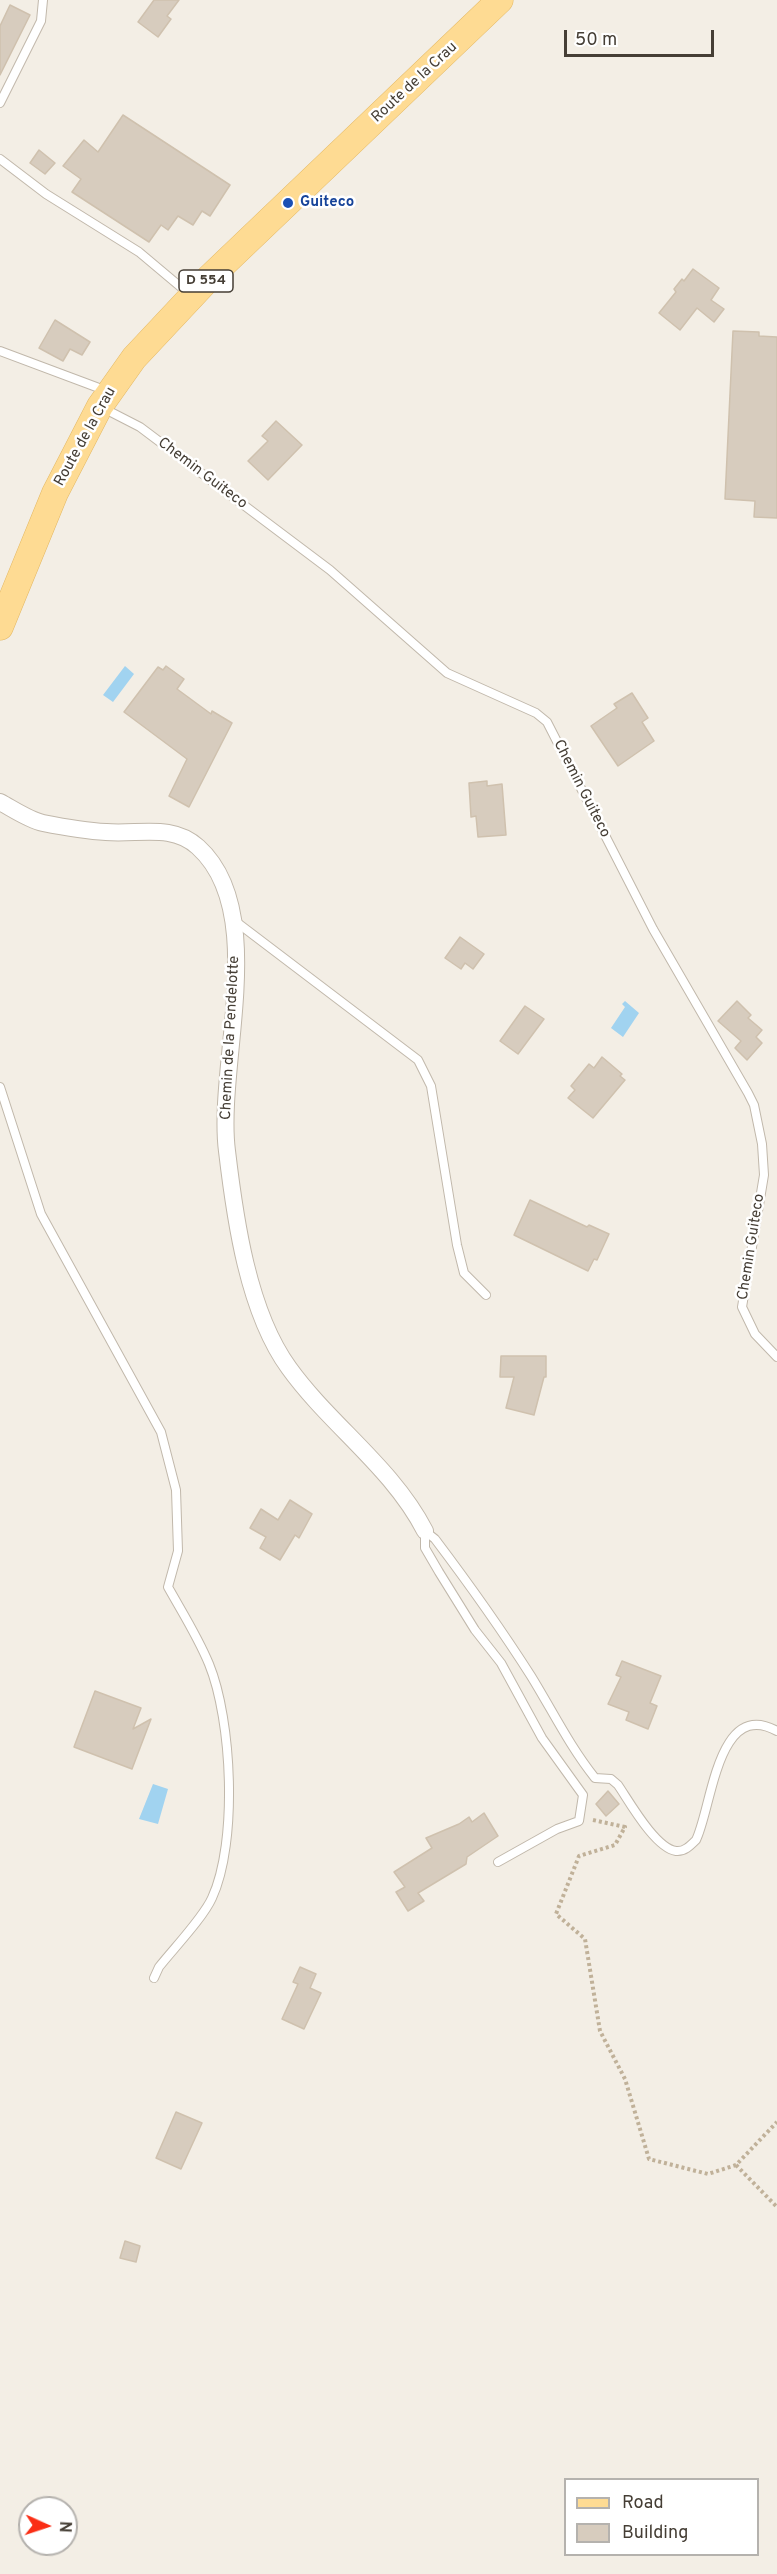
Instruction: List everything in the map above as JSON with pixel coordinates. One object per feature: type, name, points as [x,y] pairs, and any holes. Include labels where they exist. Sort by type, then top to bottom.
[{"type":"main road","name":"Route de la Crau","points":[[0,627],[55,493],[105,399],[134,358],[191,297],[500,0]]},
{"type":"street","name":"Chemin de la Pendelotte","points":[[0,802],[40,822],[106,832],[168,831],[197,846],[216,867],[235,921],[237,958],[226,1088],[226,1148],[245,1254],[263,1319],[271,1340],[289,1369],[397,1488],[425,1531]]},
{"type":"lane","points":[[0,103],[41,21],[42,0]]},
{"type":"lane","points":[[0,159],[46,194],[139,252],[191,297]]},
{"type":"lane","name":"Chemin Guiteco","points":[[0,351],[105,399],[330,570],[447,673],[536,713],[547,722],[653,928],[729,1056],[754,1105],[762,1144],[764,1175],[742,1307],[755,1334],[777,1357]]},
{"type":"lane","points":[[235,921],[418,1060],[431,1086],[456,1245],[464,1273],[486,1295]]},
{"type":"lane","points":[[0,1087],[41,1214],[161,1432],[176,1490],[178,1551],[168,1587],[209,1665],[227,1737],[228,1811],[222,1874],[212,1901],[159,1966],[154,1978]]},
{"type":"lane","points":[[425,1531],[435,1539],[487,1608],[554,1713],[581,1761],[595,1778],[611,1779],[618,1785],[665,1847],[677,1851],[687,1849],[696,1840],[724,1748],[740,1730],[752,1725],[766,1725],[777,1731]]},
{"type":"lane","points":[[425,1531],[425,1548],[439,1572],[475,1630],[501,1663],[549,1748],[580,1788],[583,1800],[580,1818],[498,1862]]},
{"type":"path","points":[[580,1818],[625,1827],[615,1845],[579,1856],[556,1914],[585,1939],[600,2031],[625,2079],[650,2159],[708,2174],[736,2165],[777,2122]]},
{"type":"path","points":[[736,2165],[777,2207]]},
{"type":"water","points":[[125,666],[134,674],[113,702],[103,695]]},
{"type":"water","points":[[625,1001],[639,1013],[623,1037],[611,1028],[625,1007],[622,1004]]},
{"type":"water","points":[[153,1784],[168,1789],[158,1824],[139,1819]]},
{"type":"building","points":[[154,0],[179,0],[167,16],[171,19],[158,37],[138,22]]},
{"type":"building","points":[[10,5],[30,15],[0,75],[0,26]]},
{"type":"building","points":[[123,115],[230,185],[210,216],[202,211],[193,225],[178,216],[168,230],[161,225],[149,242],[72,192],[81,179],[63,166],[84,140],[98,152]]},
{"type":"building","points":[[39,150],[55,163],[45,174],[30,163]]},
{"type":"building","points":[[693,269],[719,288],[711,300],[724,309],[714,322],[697,308],[680,330],[659,313],[676,292],[674,289]]},
{"type":"building","points":[[55,320],[90,342],[82,355],[70,349],[63,361],[39,348]]},
{"type":"building","points":[[733,331],[759,332],[759,336],[777,337],[777,518],[754,517],[755,501],[725,499]]},
{"type":"building","points":[[276,421],[302,445],[268,480],[248,461],[268,441],[262,436]]},
{"type":"building","points":[[166,666],[184,679],[177,689],[211,714],[212,711],[232,723],[189,807],[169,796],[187,759],[124,712],[158,667],[163,670]]},
{"type":"building","points":[[632,693],[648,718],[642,722],[654,741],[618,766],[591,726],[617,708],[614,704]]},
{"type":"building","points":[[487,781],[487,786],[502,784],[506,835],[478,837],[476,816],[471,817],[469,783]]},
{"type":"building","points":[[460,937],[484,954],[473,969],[465,963],[461,969],[445,958]]},
{"type":"building","points":[[737,1001],[751,1015],[748,1018],[762,1030],[756,1037],[762,1043],[747,1060],[735,1048],[741,1041],[718,1021]]},
{"type":"building","points":[[525,1006],[544,1019],[518,1054],[500,1041]]},
{"type":"building","points":[[602,1057],[622,1074],[620,1076],[625,1080],[593,1118],[568,1098],[575,1090],[571,1086],[589,1064],[594,1068]]},
{"type":"building","points":[[530,1200],[587,1227],[589,1225],[609,1234],[597,1260],[594,1259],[588,1271],[514,1235]]},
{"type":"building","points":[[501,1356],[546,1356],[546,1377],[544,1377],[534,1415],[506,1408],[514,1377],[500,1377]]},
{"type":"building","points":[[290,1500],[312,1514],[299,1538],[295,1535],[280,1560],[260,1548],[266,1537],[250,1528],[261,1509],[278,1520]]},
{"type":"building","points":[[622,1661],[661,1676],[650,1703],[657,1706],[648,1729],[626,1720],[629,1712],[608,1704],[621,1677],[616,1675]]},
{"type":"building","points":[[95,1691],[141,1708],[133,1729],[151,1719],[132,1769],[74,1747]]},
{"type":"building","points":[[608,1791],[619,1804],[606,1816],[596,1804]]},
{"type":"building","points":[[484,1813],[498,1836],[467,1857],[466,1864],[418,1893],[424,1901],[408,1911],[396,1892],[405,1887],[394,1872],[432,1848],[426,1838],[459,1824],[469,1817],[472,1822]]},
{"type":"building","points":[[300,1967],[316,1974],[310,1988],[321,1993],[304,2029],[282,2019],[298,1984],[293,1982]]},
{"type":"building","points":[[176,2112],[202,2123],[181,2169],[156,2158]]},
{"type":"building","points":[[125,2241],[140,2246],[136,2262],[120,2258]]},
{"type":"place","name":"Guiteco","points":[[288,203]]}]
